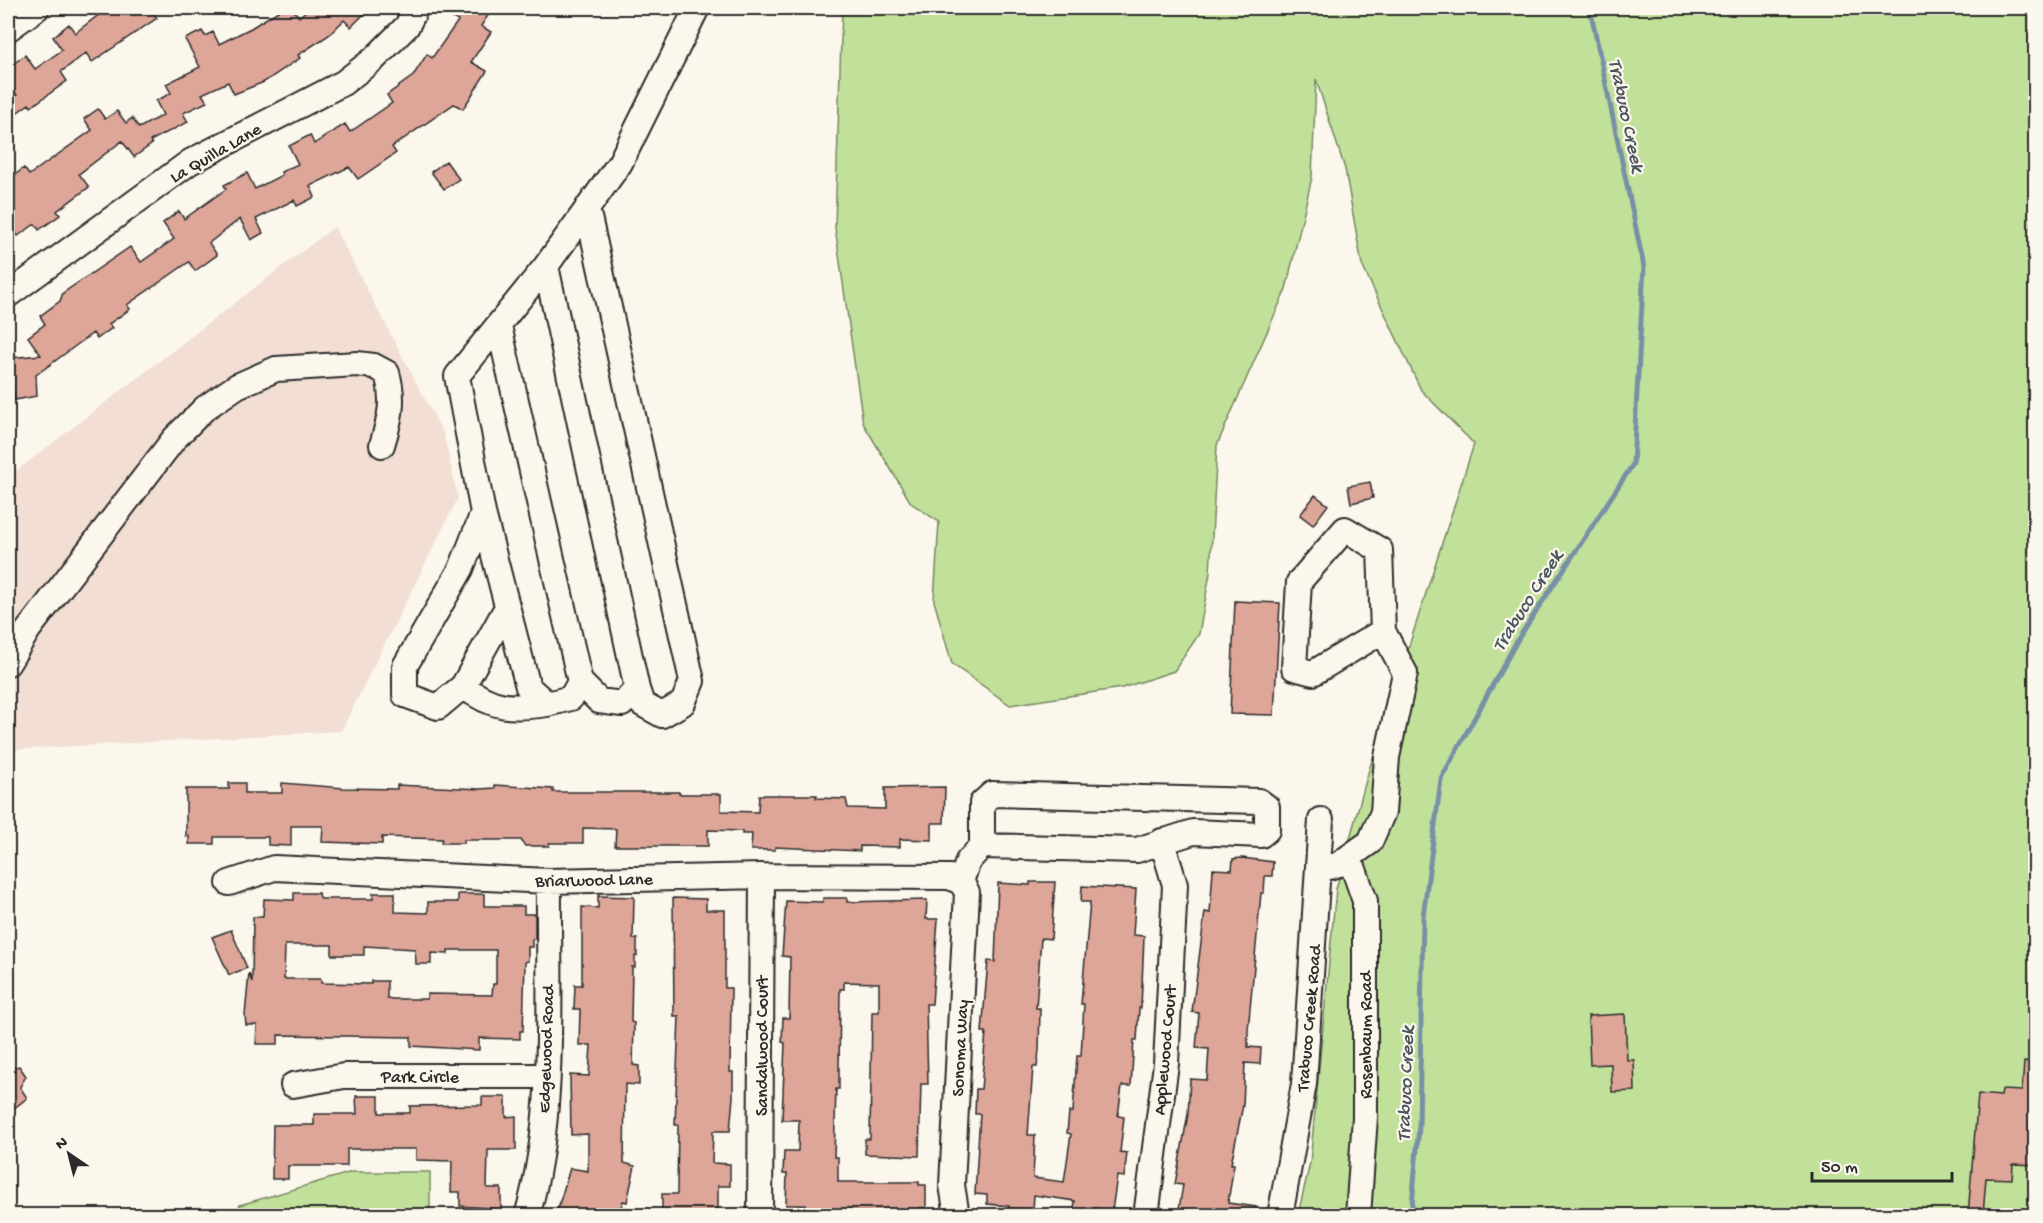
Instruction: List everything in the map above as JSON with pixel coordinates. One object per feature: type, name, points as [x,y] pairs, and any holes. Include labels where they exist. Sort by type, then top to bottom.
[{"type":"street","points":[[8,29],[37,8]]},
{"type":"street","name":"La Quilla Lane","points":[[8,295],[190,162],[342,83],[374,59],[407,26],[416,8]]},
{"type":"street","points":[[547,704],[528,687],[483,513],[457,376],[546,266],[620,163],[697,8]]},
{"type":"street","points":[[546,266],[637,688],[642,704],[662,715],[683,703],[692,681],[587,208]]},
{"type":"street","points":[[499,326],[580,682],[599,701],[622,704],[637,688]]},
{"type":"street","points":[[8,663],[28,630],[174,439],[205,408],[237,386],[276,369],[357,364],[374,366],[387,373],[392,391],[393,409],[382,445]]},
{"type":"street","points":[[483,513],[461,569],[405,666],[405,696],[438,707],[463,686],[507,608]]},
{"type":"street","points":[[1319,870],[1350,858],[1370,842],[1383,812],[1387,757],[1405,673],[1383,631],[1380,550],[1345,529],[1299,582],[1294,668],[1313,673],[1383,631]]},
{"type":"street","points":[[463,686],[482,701],[512,709],[571,698],[580,682]]},
{"type":"street","points":[[961,882],[968,861],[982,846],[982,803],[992,795],[1259,801],[1267,807],[1267,830],[1261,834],[1192,831],[1137,850],[982,846]]},
{"type":"street","name":"Trabuco Creek Road","points":[[1280,1215],[1304,1084],[1321,820]]},
{"type":"street","name":"Applewood Court","points":[[1146,1215],[1166,1064],[1175,885],[1162,841]]},
{"type":"street","name":"Rosenbaum Road","points":[[1350,858],[1365,902],[1365,1117],[1358,1215]]},
{"type":"street","name":"Briarwood Lane","points":[[229,884],[274,868],[549,881],[762,876],[950,877],[961,882]]},
{"type":"street","name":"Sandalwood Court","points":[[760,1215],[762,876]]},
{"type":"street","name":"Edgewood Road","points":[[527,1215],[536,1184],[547,1076],[549,881]]},
{"type":"street","name":"Sonoma Way","points":[[957,1215],[952,1185],[967,892],[961,882]]},
{"type":"street","name":"Park Circle","points":[[293,1084],[344,1076],[547,1076]]},
{"type":"shaded area","points":[[334,227],[444,435],[458,498],[341,731],[8,750],[8,467],[15,472]]},
{"type":"green space","points":[[842,8],[2035,8],[2035,1215],[1298,1215],[1310,1163],[1336,889],[1368,773],[1474,444],[1421,390],[1362,265],[1345,169],[1316,79],[1312,177],[1286,289],[1217,445],[1210,573],[1199,634],[1174,671],[1122,688],[1010,705],[952,664],[934,601],[939,522],[911,503],[863,423],[835,227]]},
{"type":"green space","points":[[352,1172],[430,1172],[430,1214],[235,1215],[240,1205]]},
{"type":"building","points":[[97,8],[149,8],[157,18],[92,62],[86,53],[61,72],[67,81],[31,107],[29,104],[8,119],[8,101],[17,95],[8,82],[8,68],[25,55],[35,69],[62,50],[53,37],[69,24],[75,33],[101,13]]},
{"type":"building","points":[[283,8],[292,8],[299,17],[309,8],[370,8],[351,27],[344,20],[329,35],[298,55],[300,58],[264,82],[234,94],[228,82],[202,94],[207,102],[183,113],[188,122],[150,141],[152,144],[134,157],[122,141],[79,174],[89,187],[57,211],[60,215],[39,230],[35,224],[18,236],[8,221],[8,180],[24,168],[29,175],[92,130],[84,119],[98,109],[105,119],[117,111],[126,123],[132,118],[139,128],[163,115],[156,101],[171,93],[166,84],[200,67],[185,39],[202,31],[205,36],[213,32],[219,44]]},
{"type":"building","points":[[436,8],[493,8],[481,26],[491,32],[471,62],[487,71],[463,109],[454,104],[392,147],[396,153],[358,179],[349,167],[310,186],[315,197],[297,206],[294,200],[256,219],[263,233],[251,240],[240,219],[209,243],[217,255],[195,271],[189,262],[127,305],[130,309],[109,324],[112,328],[97,339],[93,333],[36,375],[37,396],[15,400],[14,391],[8,392],[8,358],[41,355],[28,337],[45,324],[40,316],[60,301],[63,293],[130,247],[141,262],[174,239],[163,223],[179,211],[184,219],[226,189],[224,185],[247,173],[255,189],[282,175],[281,172],[298,164],[289,146],[310,135],[314,144],[345,124],[350,132],[392,103],[387,95],[413,76],[427,54],[432,58],[458,21]]},
{"type":"building","points":[[446,161],[459,179],[444,189],[431,172]]},
{"type":"building","points":[[1370,482],[1373,498],[1351,503],[1348,486]]},
{"type":"building","points":[[1315,495],[1328,505],[1313,525],[1300,515]]},
{"type":"building","points":[[1235,601],[1280,603],[1274,715],[1230,714]]},
{"type":"building","points":[[229,783],[245,783],[245,793],[282,793],[282,783],[344,788],[397,789],[397,785],[480,789],[495,788],[495,785],[553,789],[553,792],[721,794],[721,811],[758,812],[759,795],[817,795],[816,798],[846,799],[848,808],[885,809],[885,788],[945,787],[944,823],[932,823],[932,840],[900,839],[900,847],[860,846],[860,851],[775,847],[775,850],[751,850],[752,834],[742,834],[742,831],[708,830],[708,846],[615,846],[616,829],[583,828],[583,843],[549,843],[549,846],[525,846],[521,840],[464,840],[464,843],[441,843],[442,839],[382,837],[382,844],[322,842],[323,826],[291,826],[291,846],[268,845],[268,837],[214,837],[214,844],[189,844],[189,836],[186,836],[186,789],[229,789]]},
{"type":"building","points":[[1233,859],[1273,862],[1272,876],[1265,876],[1264,893],[1261,893],[1248,1030],[1248,1047],[1261,1048],[1260,1064],[1245,1063],[1243,1105],[1231,1164],[1234,1164],[1228,1203],[1256,1207],[1255,1215],[1178,1215],[1183,1185],[1175,1184],[1188,1114],[1190,1079],[1207,1080],[1209,1049],[1196,1048],[1199,1013],[1192,1012],[1205,912],[1210,913],[1213,869],[1232,870]]},
{"type":"building","points":[[1030,882],[1055,882],[1051,939],[1041,938],[1036,1008],[1040,1008],[1039,1050],[1037,1067],[1033,1067],[1028,1135],[1035,1135],[1033,1178],[1064,1182],[1071,1134],[1067,1133],[1069,1112],[1073,1112],[1077,1056],[1081,1056],[1084,1004],[1081,1004],[1090,902],[1081,902],[1082,886],[1136,889],[1133,935],[1144,936],[1141,1008],[1139,1008],[1137,1040],[1134,1040],[1131,1086],[1122,1086],[1118,1116],[1124,1117],[1120,1152],[1127,1153],[1124,1177],[1117,1176],[1112,1211],[1095,1208],[1094,1215],[1073,1215],[1075,1201],[1034,1195],[1033,1210],[987,1204],[987,1195],[975,1194],[980,1114],[975,1114],[976,1089],[981,1089],[986,1032],[982,1032],[988,961],[995,962],[998,883],[1030,885]]},
{"type":"building","points":[[294,893],[318,893],[321,899],[373,899],[373,893],[395,893],[395,912],[428,913],[428,902],[458,902],[458,894],[484,894],[484,906],[524,906],[524,914],[535,914],[535,939],[532,939],[532,947],[528,947],[528,961],[525,962],[523,1031],[520,1031],[520,1039],[479,1038],[479,1050],[411,1046],[411,1037],[278,1035],[278,1044],[256,1044],[257,1025],[246,1025],[245,1015],[249,973],[252,982],[253,917],[263,917],[264,899],[294,900]],"holes":[[[285,945],[332,945],[332,955],[364,955],[364,946],[415,949],[416,964],[431,964],[431,953],[448,954],[448,950],[496,950],[496,984],[493,984],[492,995],[427,994],[427,999],[392,999],[387,998],[387,981],[371,981],[371,984],[321,983],[321,979],[284,979]]]},
{"type":"building","points":[[598,896],[634,897],[633,939],[637,939],[637,956],[635,956],[635,967],[632,967],[631,1022],[634,1023],[633,1065],[639,1066],[639,1085],[625,1084],[624,1163],[635,1166],[627,1202],[623,1201],[619,1215],[556,1215],[570,1168],[588,1171],[588,1134],[571,1135],[570,1075],[589,1076],[591,1045],[579,1045],[580,1009],[574,1009],[575,985],[582,985],[582,907],[598,908]]},
{"type":"building","points":[[673,898],[706,899],[706,910],[725,910],[725,988],[731,988],[730,1072],[733,1072],[733,1097],[730,1131],[713,1131],[712,1163],[730,1164],[730,1186],[718,1186],[718,1215],[662,1215],[662,1194],[677,1194],[678,1125],[675,1125],[679,1016],[674,1016]]},
{"type":"building","points":[[823,898],[847,898],[847,902],[927,900],[926,919],[938,919],[932,1004],[926,1004],[928,1084],[921,1084],[919,1156],[865,1154],[865,1139],[870,1139],[872,1012],[879,1012],[879,983],[844,982],[844,989],[840,989],[839,1089],[836,1089],[834,1157],[838,1157],[838,1182],[919,1182],[919,1185],[926,1185],[926,1208],[919,1208],[918,1215],[838,1211],[838,1215],[805,1215],[806,1205],[786,1205],[787,1174],[783,1174],[784,1151],[798,1151],[799,1120],[782,1120],[785,1043],[782,1042],[783,1018],[789,1018],[790,957],[782,956],[786,901],[823,902]]},
{"type":"building","points":[[231,930],[247,968],[229,975],[212,937]]},
{"type":"building","points":[[1625,1014],[1627,1060],[1634,1060],[1635,1091],[1612,1092],[1611,1064],[1590,1065],[1588,1016]]},
{"type":"building","points":[[2024,1062],[2036,1063],[2036,1165],[2013,1164],[2012,1179],[1986,1178],[1983,1215],[1968,1215],[1978,1094],[2001,1096],[2002,1090],[2022,1091]]},
{"type":"building","points":[[19,1066],[26,1076],[20,1087],[27,1098],[8,1113],[8,1069]]},
{"type":"building","points":[[356,1096],[379,1096],[379,1113],[410,1113],[410,1106],[482,1105],[482,1097],[506,1097],[506,1117],[516,1116],[516,1150],[488,1150],[487,1188],[501,1188],[501,1209],[460,1206],[460,1192],[451,1192],[452,1161],[416,1160],[416,1149],[347,1149],[347,1166],[288,1166],[288,1179],[272,1179],[273,1125],[314,1125],[314,1114],[357,1114]]},
{"type":"waterway","name":"Trabuco Creek","points":[[1411,1216],[1419,1126],[1423,917],[1441,779],[1518,639],[1633,464],[1644,267],[1590,8]]}]
